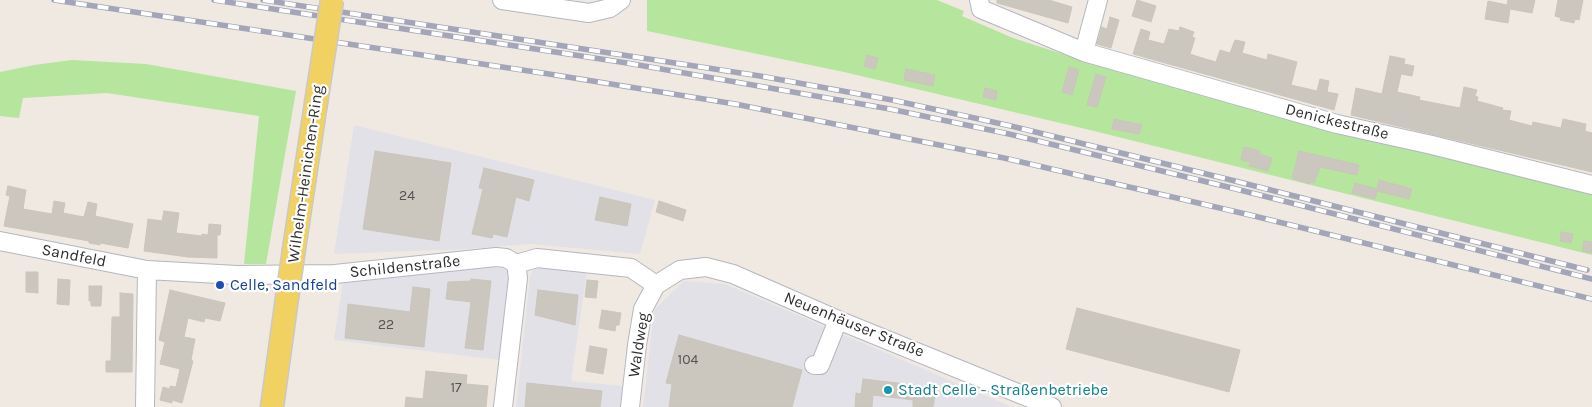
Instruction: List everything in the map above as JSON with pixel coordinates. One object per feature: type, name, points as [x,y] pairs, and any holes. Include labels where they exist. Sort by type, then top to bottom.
[{"type":"main road","name":"Wilhelm-Heinichen-Ring","points":[[272,407],[332,0]]},
{"type":"street","points":[[502,0],[576,11],[601,11],[610,8],[621,0]]},
{"type":"street","points":[[1084,52],[1098,0]]},
{"type":"street","name":"Denickestraße","points":[[980,5],[1084,52],[1337,124],[1432,145],[1592,185]]},
{"type":"street","name":"Sandfeld","points":[[0,241],[147,270],[263,275]]},
{"type":"street","name":"Schildenstraße","points":[[263,275],[336,274],[496,257],[506,258],[516,264],[536,258],[630,268],[650,281]]},
{"type":"street","points":[[504,407],[518,278],[516,264]]},
{"type":"street","name":"Neuenhäuser Straße","points":[[650,281],[680,270],[706,267],[733,274],[838,320],[1052,407]]},
{"type":"street","points":[[145,407],[147,270]]},
{"type":"street","name":"Waldweg","points":[[630,407],[637,345],[650,281]]},
{"type":"street","points":[[814,365],[820,365],[838,320]]},
{"type":"shaded area","points":[[354,125],[655,200],[640,254],[530,244],[467,249],[334,254]]},
{"type":"shaded area","points":[[543,266],[587,271],[571,381],[623,386],[621,407],[516,407],[530,276],[534,268]]},
{"type":"shaded area","points":[[493,267],[505,269],[510,276],[500,360],[334,340],[343,282]]},
{"type":"shaded area","points":[[684,281],[725,284],[1012,407],[643,407],[654,310]]},
{"type":"green space","points":[[647,0],[937,0],[964,11],[962,16],[1013,38],[1097,65],[1592,193],[1592,255],[1090,130],[844,72],[647,31]]},
{"type":"green space","points":[[72,60],[146,64],[296,91],[266,264],[244,264],[259,116],[107,93],[23,98],[19,118],[0,116],[0,72]]},
{"type":"building","points":[[997,0],[1049,0],[1072,7],[1068,23],[997,3]]},
{"type":"building","points":[[1137,0],[1156,6],[1151,22],[1132,16]]},
{"type":"building","points":[[1508,0],[1535,0],[1532,13],[1510,9],[1508,23],[1485,19],[1488,1],[1507,5]]},
{"type":"building","points":[[1558,0],[1583,0],[1579,20],[1575,19],[1574,23],[1560,20],[1561,18],[1555,16]]},
{"type":"building","points":[[1110,17],[1119,20],[1111,48],[1097,44],[1102,27],[1107,29]]},
{"type":"building","points":[[1180,27],[1194,32],[1192,37],[1195,38],[1190,54],[1199,57],[1216,62],[1220,50],[1230,53],[1235,40],[1245,42],[1242,53],[1267,60],[1268,54],[1297,62],[1291,85],[1317,91],[1320,79],[1329,81],[1327,92],[1338,94],[1334,110],[1133,54],[1141,29],[1150,32],[1148,40],[1164,44],[1169,29],[1179,31]]},
{"type":"building","points":[[867,55],[878,58],[875,69],[864,66]]},
{"type":"building","points":[[1390,56],[1405,59],[1404,64],[1414,66],[1412,76],[1401,74],[1397,92],[1420,97],[1419,100],[1460,108],[1464,87],[1477,90],[1475,96],[1478,97],[1477,101],[1503,108],[1502,110],[1511,111],[1509,120],[1532,126],[1533,122],[1561,128],[1563,119],[1586,124],[1585,131],[1592,133],[1592,172],[1351,115],[1356,88],[1382,94]]},
{"type":"building","points":[[1069,67],[1079,70],[1072,95],[1062,92]]},
{"type":"building","points":[[906,69],[935,75],[933,86],[904,80]]},
{"type":"building","points":[[1096,74],[1106,77],[1097,107],[1087,105]]},
{"type":"building","points":[[985,88],[997,91],[996,100],[983,97]]},
{"type":"building","points":[[1114,119],[1142,125],[1139,134],[1112,129]]},
{"type":"building","points":[[1244,147],[1260,151],[1259,154],[1272,158],[1268,171],[1249,166],[1250,162],[1241,160]]},
{"type":"building","points":[[375,151],[451,163],[439,241],[363,229]]},
{"type":"building","points":[[1299,151],[1359,165],[1357,175],[1320,167],[1314,183],[1310,182],[1309,184],[1292,178]]},
{"type":"building","points":[[484,168],[534,180],[529,201],[516,197],[507,237],[493,234],[492,238],[472,234],[483,189],[479,188]]},
{"type":"building","points":[[1379,180],[1412,189],[1409,199],[1377,191],[1375,199],[1352,193],[1355,183],[1377,189]]},
{"type":"building","points":[[8,186],[26,190],[23,209],[52,214],[54,201],[65,203],[63,213],[84,217],[88,202],[97,204],[95,216],[133,224],[128,248],[100,243],[100,245],[89,243],[89,241],[4,226],[10,196],[6,195]]},
{"type":"building","points":[[600,197],[631,204],[627,226],[595,220]]},
{"type":"building","points":[[659,201],[686,210],[683,221],[656,212]]},
{"type":"building","points":[[164,211],[179,213],[176,233],[208,235],[209,224],[221,225],[220,235],[217,235],[217,258],[188,257],[144,251],[148,219],[162,221]]},
{"type":"building","points":[[1561,232],[1573,234],[1571,243],[1560,241]]},
{"type":"building","points":[[1584,241],[1592,242],[1592,253],[1582,251]]},
{"type":"building","points":[[26,272],[38,272],[38,293],[26,292]]},
{"type":"building","points":[[58,279],[70,280],[69,305],[57,304]]},
{"type":"building","points":[[471,279],[491,281],[483,350],[465,348],[471,302],[446,299],[448,282],[471,281]]},
{"type":"building","points":[[587,280],[598,281],[596,298],[585,297]]},
{"type":"building","points":[[89,286],[102,286],[101,306],[91,306]]},
{"type":"building","points":[[413,287],[430,289],[424,347],[345,338],[348,304],[410,312]]},
{"type":"building","points":[[170,290],[225,303],[220,321],[205,318],[204,322],[188,318],[184,337],[195,339],[191,360],[193,361],[182,403],[172,400],[172,403],[160,400],[163,387],[170,389],[170,386],[176,387],[180,369],[160,364],[165,342],[159,340]]},
{"type":"building","points":[[538,290],[578,295],[575,325],[535,315]]},
{"type":"building","points":[[120,293],[133,294],[132,372],[106,372],[106,361],[111,361],[112,317],[120,317]]},
{"type":"building","points":[[1077,308],[1240,350],[1229,392],[1066,349]]},
{"type":"building","points":[[602,310],[621,313],[619,325],[616,325],[615,331],[599,328]]},
{"type":"building","points":[[679,335],[802,370],[792,407],[669,407],[672,384],[666,383]]},
{"type":"building","points":[[590,346],[607,349],[603,374],[586,371]]},
{"type":"building","points":[[426,371],[467,375],[466,384],[488,386],[486,407],[405,407],[406,397],[423,399]]},
{"type":"building","name":"Stadt Celle - Straßenbetriebe","points":[[863,379],[915,385],[914,394],[935,396],[933,407],[913,407],[913,400],[873,395],[872,407],[855,407],[856,393],[861,394]]},
{"type":"building","points":[[527,383],[602,391],[600,407],[525,407]]},
{"type":"railway","points":[[54,0],[549,74],[735,104],[1004,158],[1250,215],[1592,299]]},
{"type":"railway","points":[[214,0],[627,63],[890,109],[1009,134],[1232,188],[1592,279]]},
{"type":"railway","points":[[263,0],[760,76],[892,100],[1011,126],[1587,270]]},
{"type":"place","name":"Celle, Sandfeld","points":[[220,285]]},
{"type":"place","name":"Stadt Celle - Straßenbetriebe","points":[[888,390]]}]
